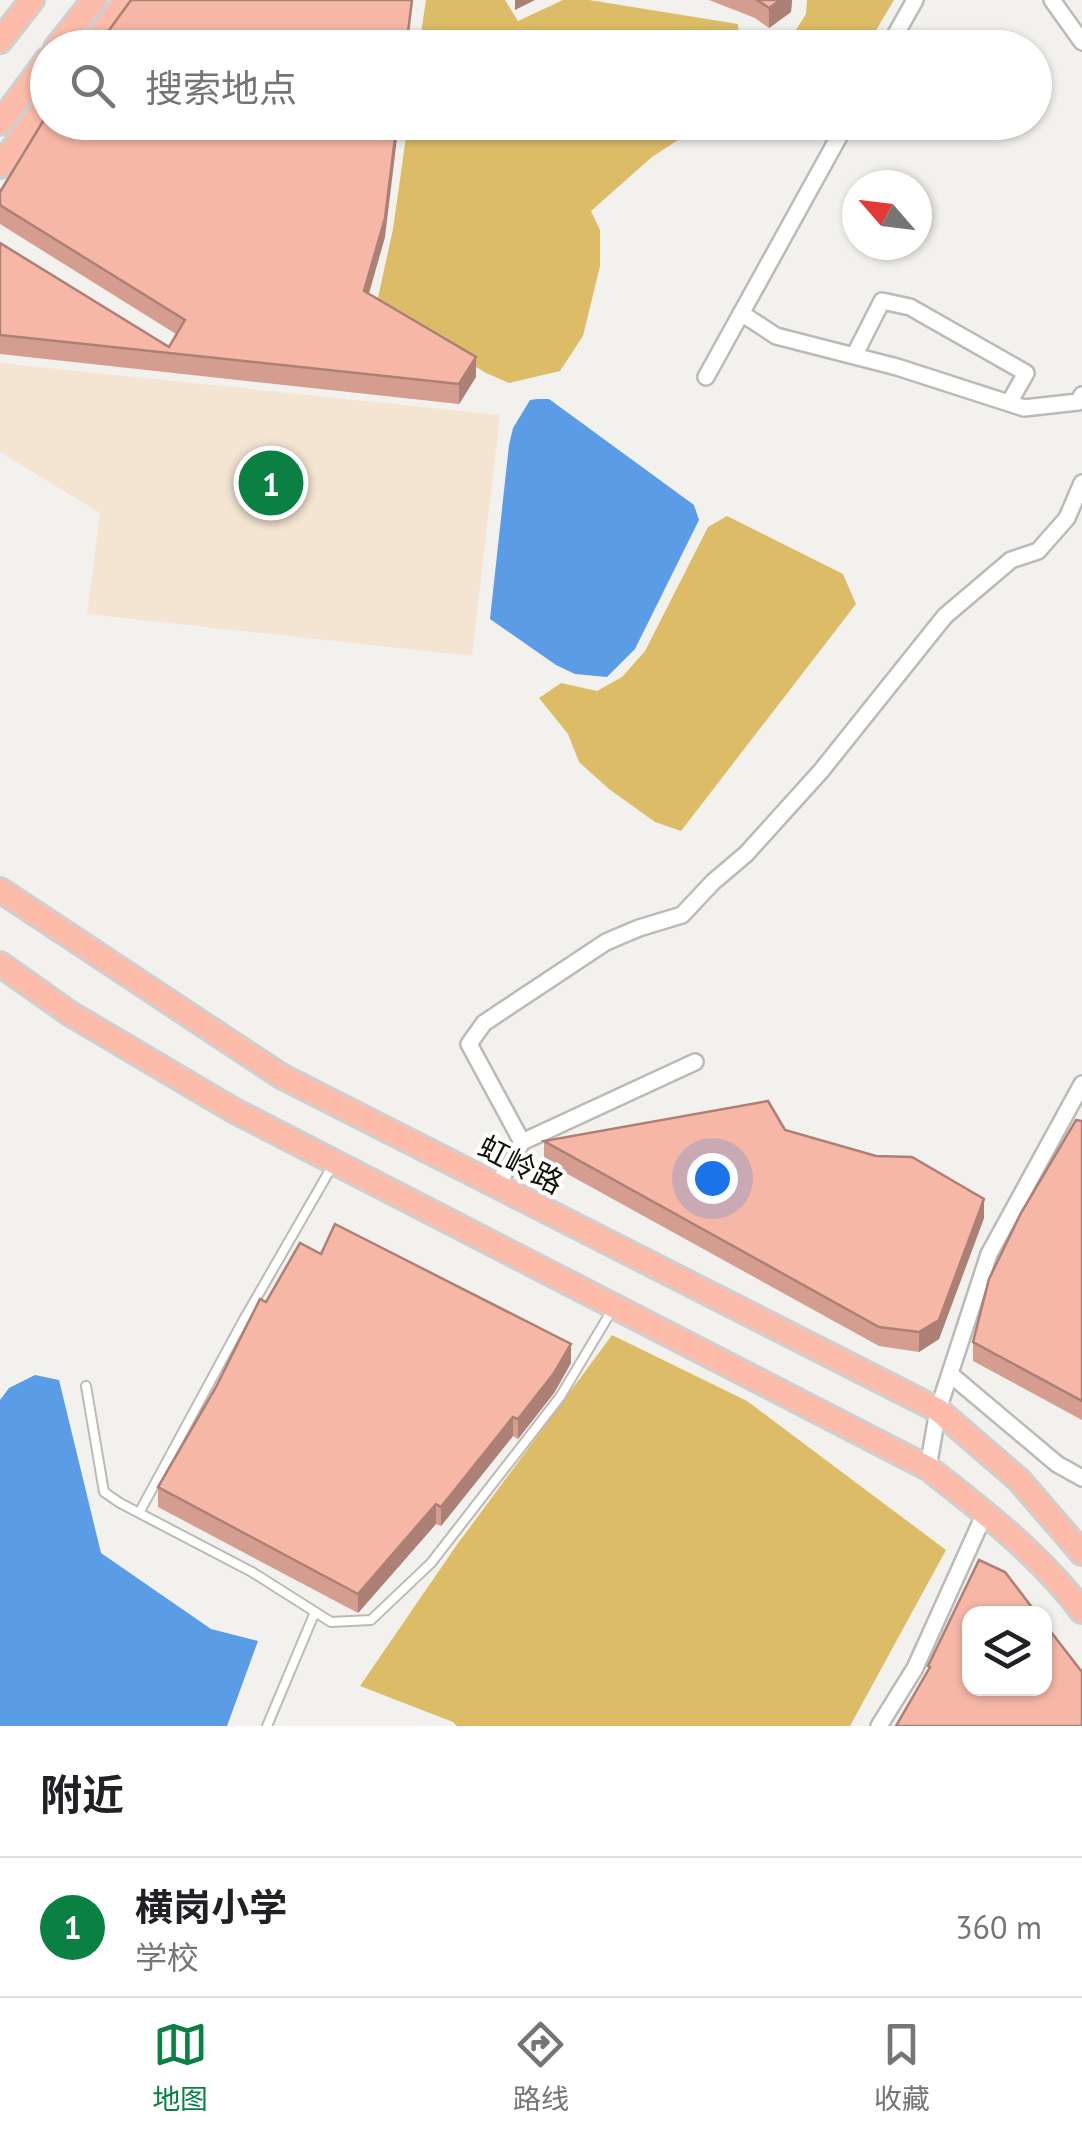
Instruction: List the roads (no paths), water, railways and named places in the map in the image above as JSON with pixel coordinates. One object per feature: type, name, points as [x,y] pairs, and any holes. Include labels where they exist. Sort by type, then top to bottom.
[{"type":"main road","points":[[0,41],[32,0]]},
{"type":"main road","points":[[70,30],[94,0]]},
{"type":"main road","points":[[104,30],[127,0]]},
{"type":"main road","points":[[0,123],[30,83]]},
{"type":"main road","points":[[0,166],[30,126]]},
{"type":"main road","name":"虹岭路","points":[[0,890],[281,1076],[938,1410],[1019,1480],[1082,1553]]},
{"type":"main road","points":[[0,964],[69,1013],[216,1100],[928,1468],[985,1513],[1062,1584],[1082,1611]]},
{"type":"street","points":[[898,30],[915,0]]},
{"type":"street","points":[[1052,0],[1082,42]]},
{"type":"street","points":[[706,377],[837,140]]},
{"type":"street","points":[[854,356],[882,302],[910,307],[1026,372],[1009,403]]},
{"type":"street","points":[[742,312],[776,336],[897,367],[1024,408],[1078,402],[1082,395]]},
{"type":"street","points":[[522,1142],[469,1044],[484,1023],[606,942],[682,915],[746,854],[821,770],[945,616],[1011,560],[1038,551],[1067,518],[1082,483]]},
{"type":"street","points":[[497,1186],[522,1142],[695,1062]]},
{"type":"street","points":[[928,1468],[938,1410],[989,1254],[1082,1084]]},
{"type":"street","points":[[950,1374],[1057,1464],[1082,1478]]},
{"type":"street","points":[[879,1726],[915,1668],[985,1513]]},
{"type":"lane","points":[[139,1513],[335,1162]]},
{"type":"lane","points":[[86,1386],[104,1492],[252,1572],[331,1622],[371,1620],[430,1563],[560,1397],[614,1306]]},
{"type":"lane","points":[[267,1726],[314,1612]]},
{"type":"water","points":[[549,399],[694,505],[699,520],[635,649],[607,677],[575,674],[556,665],[490,619],[513,428],[530,400]]},
{"type":"water","points":[[35,1375],[59,1380],[101,1553],[211,1629],[258,1641],[227,1726],[0,1726],[0,1400],[9,1388]]},
{"type":"place","name":"横岗小学","points":[[271,483]]}]
